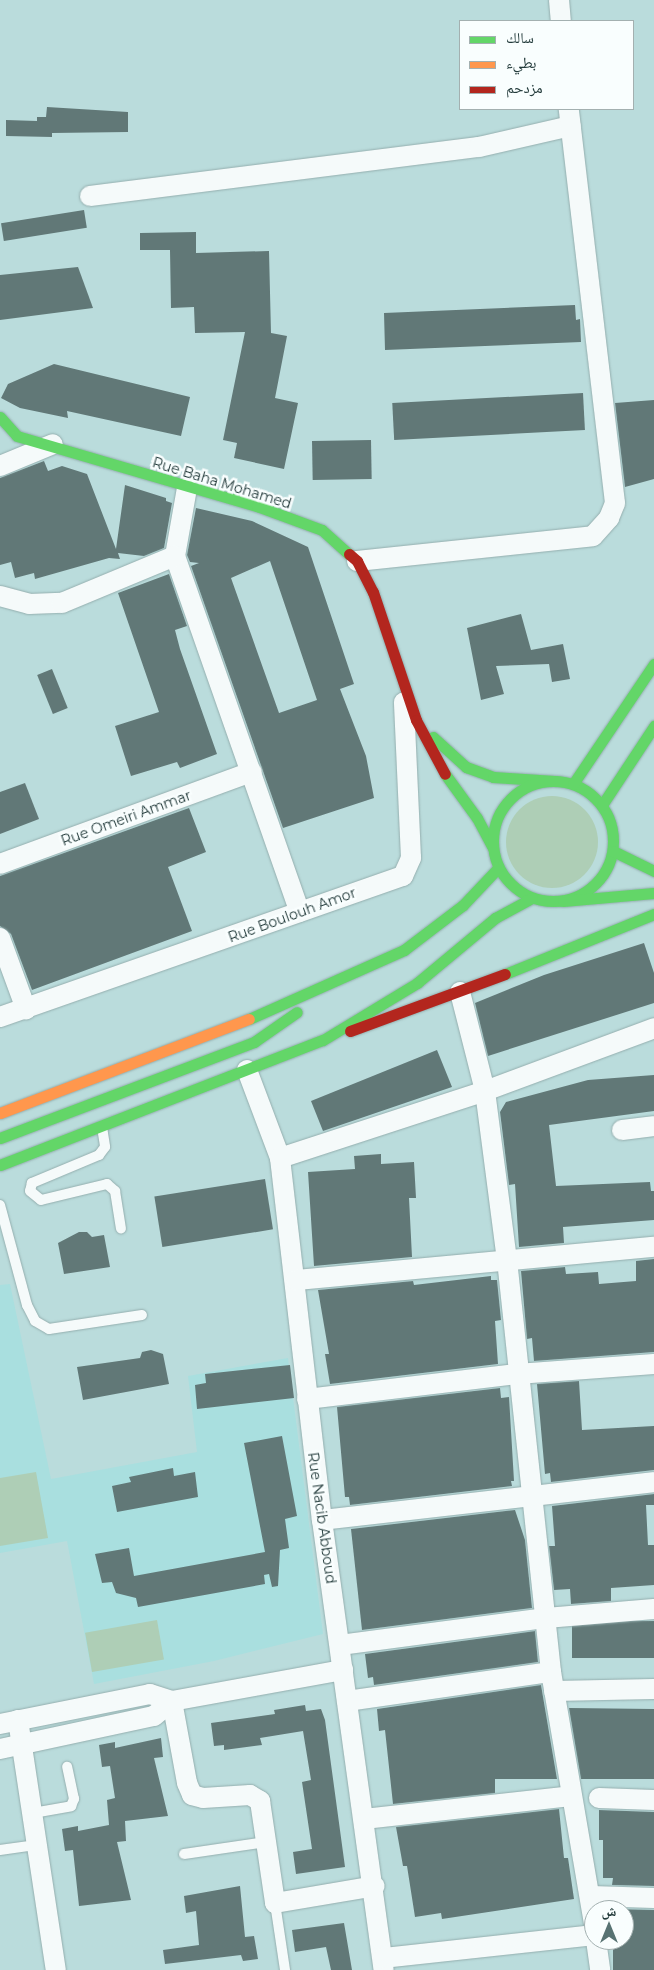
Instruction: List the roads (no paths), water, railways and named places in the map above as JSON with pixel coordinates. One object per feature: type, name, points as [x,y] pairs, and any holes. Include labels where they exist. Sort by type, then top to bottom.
[{"type":"main road","name":"Rue Baha Mohamed","points":[[0,417],[17,436],[53,444],[187,488],[257,506],[322,530],[357,561],[373,592],[416,720],[448,781],[477,818],[493,848]]},
{"type":"main road","points":[[573,784],[654,664]]},
{"type":"main road","points":[[416,720],[466,767],[494,778],[555,780],[573,784],[589,792],[602,806],[613,830],[613,851],[608,868],[597,883],[581,894],[563,901]]},
{"type":"main road","points":[[602,806],[654,726]]},
{"type":"main road","points":[[555,780],[534,783],[516,793],[502,808],[494,827],[493,848],[498,868],[507,880],[532,898],[563,901],[654,894]]},
{"type":"main road","points":[[613,851],[632,864],[654,871]]},
{"type":"main road","points":[[0,1113],[273,1010],[404,950],[462,905],[498,868]]},
{"type":"main road","points":[[323,1040],[417,982],[495,918],[532,898]]},
{"type":"main road","points":[[0,1165],[323,1040],[460,992],[653,919]]},
{"type":"main road","points":[[0,1138],[254,1042],[356,972]]},
{"type":"street","points":[[560,0],[561,20]]},
{"type":"street","points":[[90,196],[479,146],[570,118],[615,503],[609,518],[593,536],[357,561]]},
{"type":"street","points":[[0,466],[53,444]]},
{"type":"street","points":[[187,488],[175,556],[300,912]]},
{"type":"street","points":[[0,596],[28,604],[62,603],[175,556]]},
{"type":"street","name":"Rue Boulouh Amor","points":[[0,1017],[26,1010],[403,876],[408,868],[410,836],[403,686]]},
{"type":"street","name":"Rue Omeiri Ammar","points":[[0,864],[252,772]]},
{"type":"street","points":[[0,938],[26,1010]]},
{"type":"street","points":[[460,992],[485,1091],[507,1260],[517,1374],[552,1681],[571,1796],[591,1900]]},
{"type":"street","points":[[280,1158],[485,1091],[654,1028]]},
{"type":"street","name":"Rue Nacib Abboud","points":[[247,1070],[280,1158],[296,1280],[307,1399],[322,1520],[375,1886],[383,1964]]},
{"type":"street","points":[[622,1130],[654,1126]]},
{"type":"street","points":[[296,1280],[654,1247]]},
{"type":"street","points":[[307,1399],[517,1374],[654,1364]]},
{"type":"street","points":[[322,1520],[654,1482]]},
{"type":"street","points":[[340,1645],[546,1618],[654,1609]]},
{"type":"street","points":[[56,1970],[22,1744],[9,1722],[150,1694],[172,1701],[343,1670]]},
{"type":"street","points":[[348,1702],[552,1681],[654,1689]]},
{"type":"street","points":[[0,1749],[154,1716],[172,1701]]},
{"type":"street","points":[[172,1701],[187,1783],[192,1794],[203,1798],[250,1794],[260,1801],[275,1903],[375,1886]]},
{"type":"street","points":[[364,1819],[571,1796]]},
{"type":"street","points":[[599,1798],[654,1800]]},
{"type":"street","points":[[591,1896],[654,1898]]},
{"type":"street","points":[[383,1964],[584,1936]]},
{"type":"street","points":[[597,1950],[600,1970]]},
{"type":"lane","points":[[102,1126],[105,1147],[99,1155],[32,1183],[30,1191],[41,1200],[107,1184],[115,1191],[120,1229]]},
{"type":"lane","points":[[0,1204],[27,1304],[35,1321],[49,1329],[142,1315]]},
{"type":"lane","points":[[33,1813],[71,1806],[74,1799],[67,1767]]},
{"type":"lane","points":[[184,1854],[266,1842]]},
{"type":"lane","points":[[0,1850],[38,1845]]},
{"type":"lane","points":[[275,1903],[285,1970]]}]
